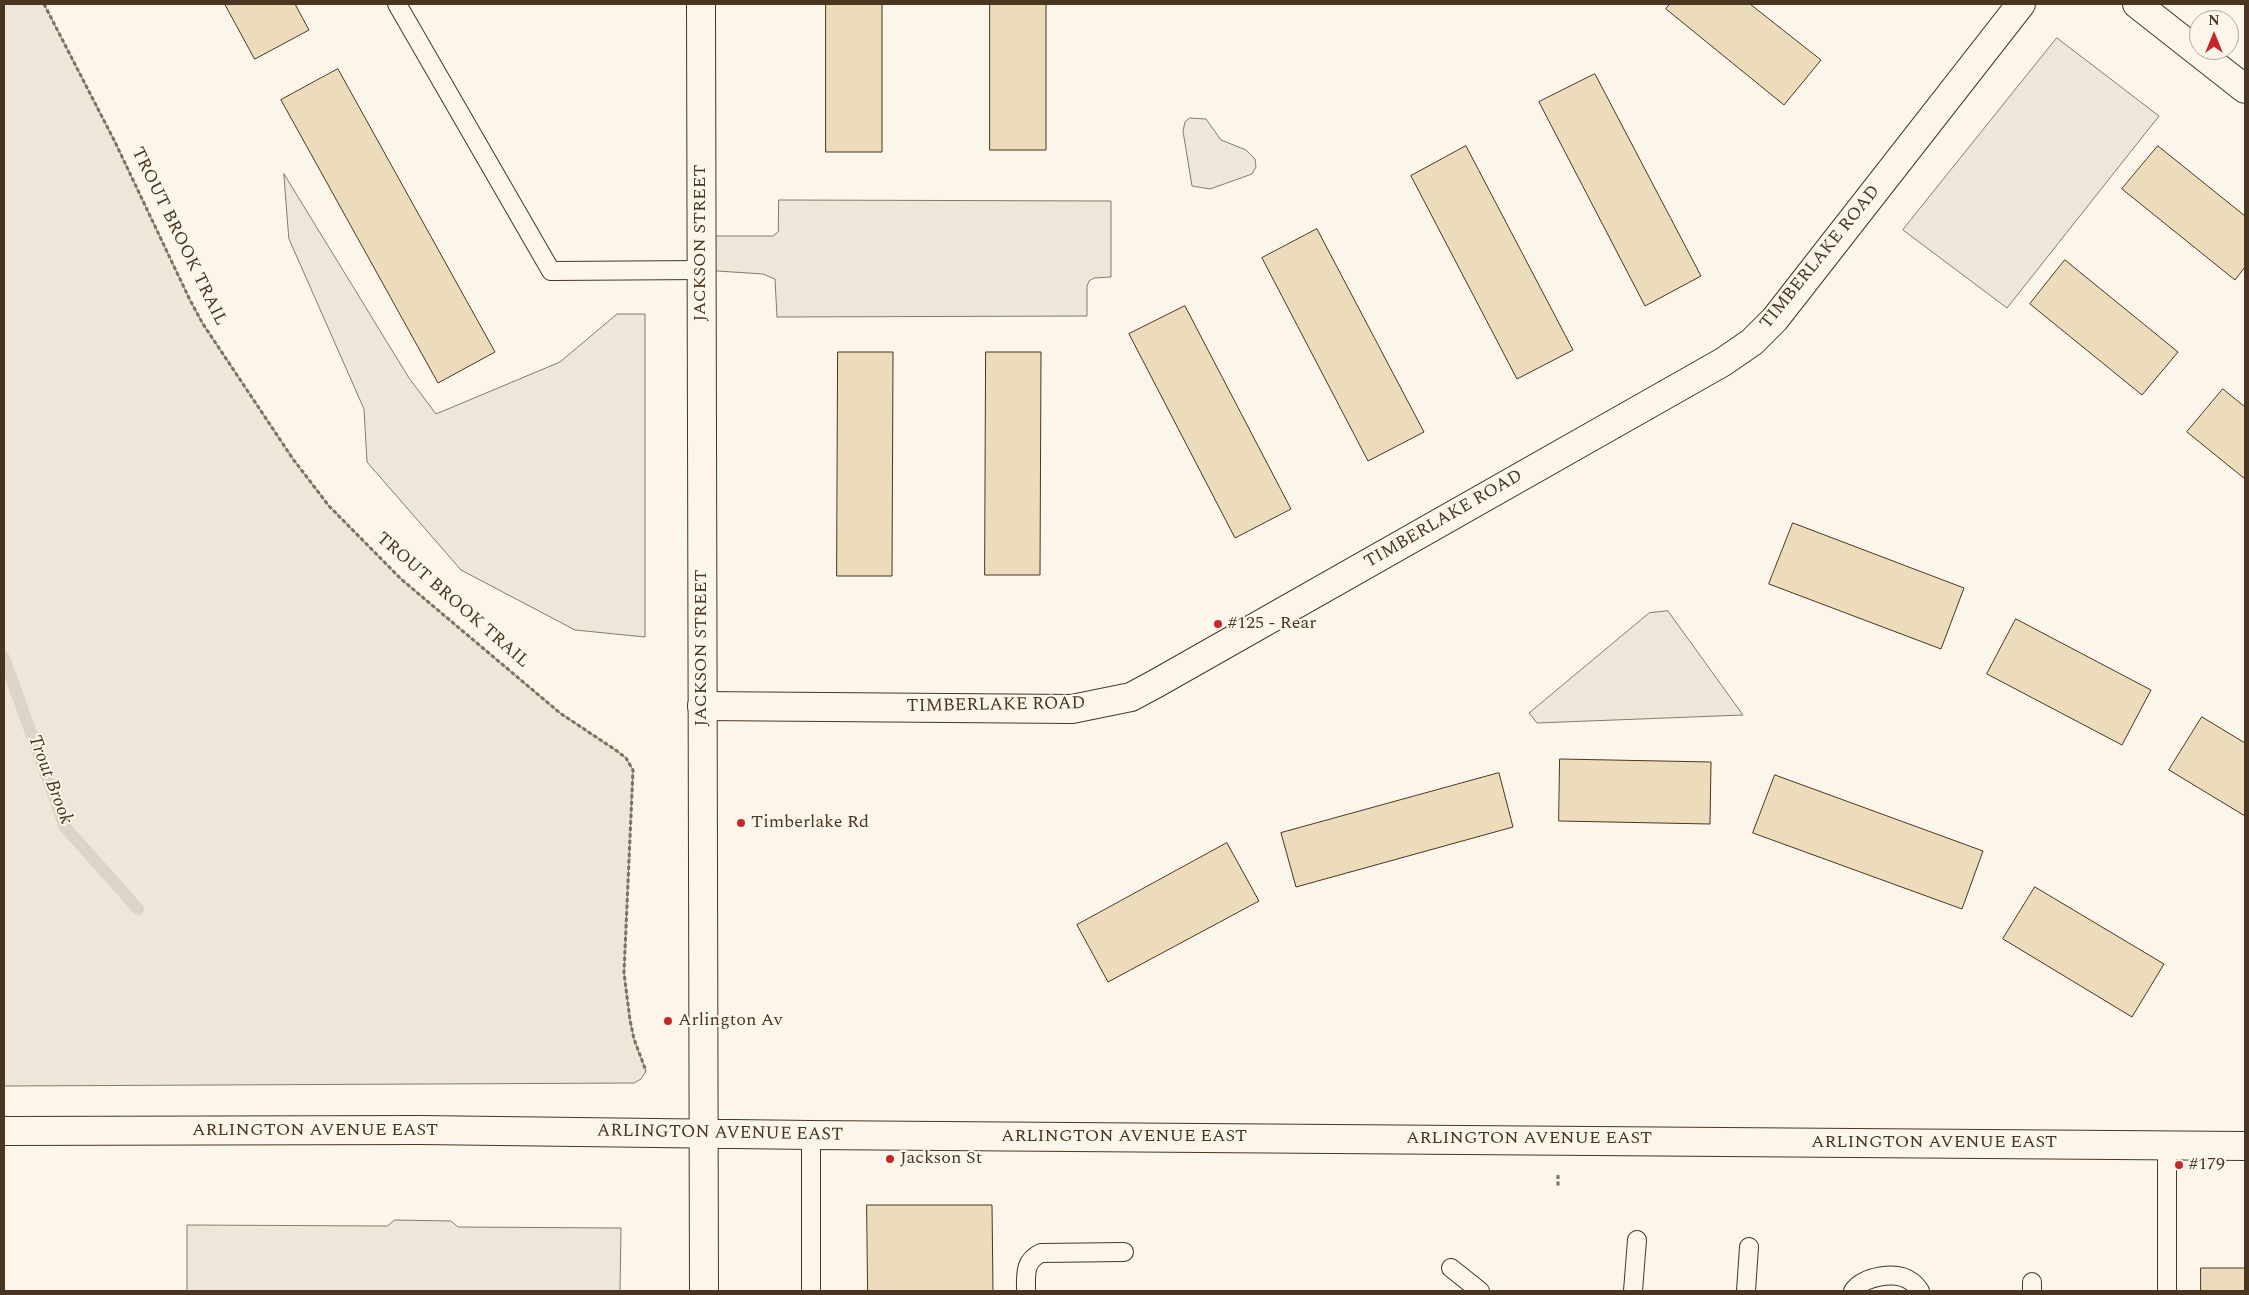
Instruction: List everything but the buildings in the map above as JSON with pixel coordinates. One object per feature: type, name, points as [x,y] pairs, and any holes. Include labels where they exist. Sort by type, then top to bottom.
[{"type":"street","name":"JACKSON STREET","points":[[701,4],[704,1291]]},
{"type":"street","name":"TIMBERLAKE ROAD","points":[[702,706],[1072,708],[1131,696],[1157,683],[1723,362],[1752,342],[1775,319],[2021,4]]},
{"type":"street","points":[[2137,4],[2245,88]]},
{"type":"street","name":"ARLINGTON AVENUE EAST","points":[[4,1131],[421,1130],[811,1136],[2245,1146]]},
{"type":"lane","points":[[397,4],[551,271],[702,270]]},
{"type":"lane","points":[[811,1136],[811,1291]]},
{"type":"lane","points":[[2167,1145],[2167,1291]]},
{"type":"lane","points":[[1633,1291],[1637,1240]]},
{"type":"lane","points":[[1746,1291],[1749,1247]]},
{"type":"lane","points":[[1026,1291],[1027,1264],[1033,1257],[1041,1253],[1124,1252]]},
{"type":"lane","points":[[1451,1268],[1480,1291]]},
{"type":"lane","points":[[1853,1291],[1857,1286],[1872,1278],[1884,1277],[1901,1278],[1912,1282],[1920,1291]]},
{"type":"path","name":"TROUT BROOK TRAIL","points":[[44,4],[115,142],[199,316],[294,459],[330,506],[401,579],[560,712],[626,758],[633,770],[624,973],[634,1039],[646,1071]]},
{"type":"shaded area","points":[[4,4],[44,4],[115,142],[203,324],[293,459],[329,506],[401,579],[560,713],[626,758],[633,770],[624,973],[634,1039],[646,1071],[641,1079],[634,1083],[4,1086]]},
{"type":"shaded area","points":[[2057,38],[2159,116],[2007,308],[1903,230]]},
{"type":"shaded area","points":[[1190,118],[1206,119],[1221,140],[1246,150],[1255,159],[1256,167],[1252,174],[1210,189],[1192,186],[1183,131],[1185,122]]},
{"type":"shaded area","points":[[284,174],[409,378],[436,414],[560,362],[617,314],[645,314],[645,637],[575,630],[461,570],[367,462],[364,409],[289,239]]},
{"type":"shaded area","points":[[779,200],[1111,201],[1111,277],[1094,278],[1089,281],[1087,286],[1087,316],[777,317],[775,279],[763,274],[702,270],[702,236],[773,236],[778,232]]},
{"type":"shaded area","points":[[1668,611],[1743,715],[1537,723],[1529,713],[1649,613]]},
{"type":"shaded area","points":[[395,1220],[451,1221],[458,1227],[621,1228],[620,1291],[187,1291],[187,1225],[387,1226]]},
{"type":"waterway","name":"Trout Brook","points":[[4,658],[65,827],[138,909]]},
{"type":"place","name":"#125 - Rear","points":[[1218,624]]},
{"type":"place","name":"Timberlake Rd","points":[[741,823]]},
{"type":"place","name":"Arlington Av","points":[[668,1021]]},
{"type":"place","name":"Jackson St","points":[[890,1159]]},
{"type":"place","name":"#179","points":[[2179,1165]]}]
